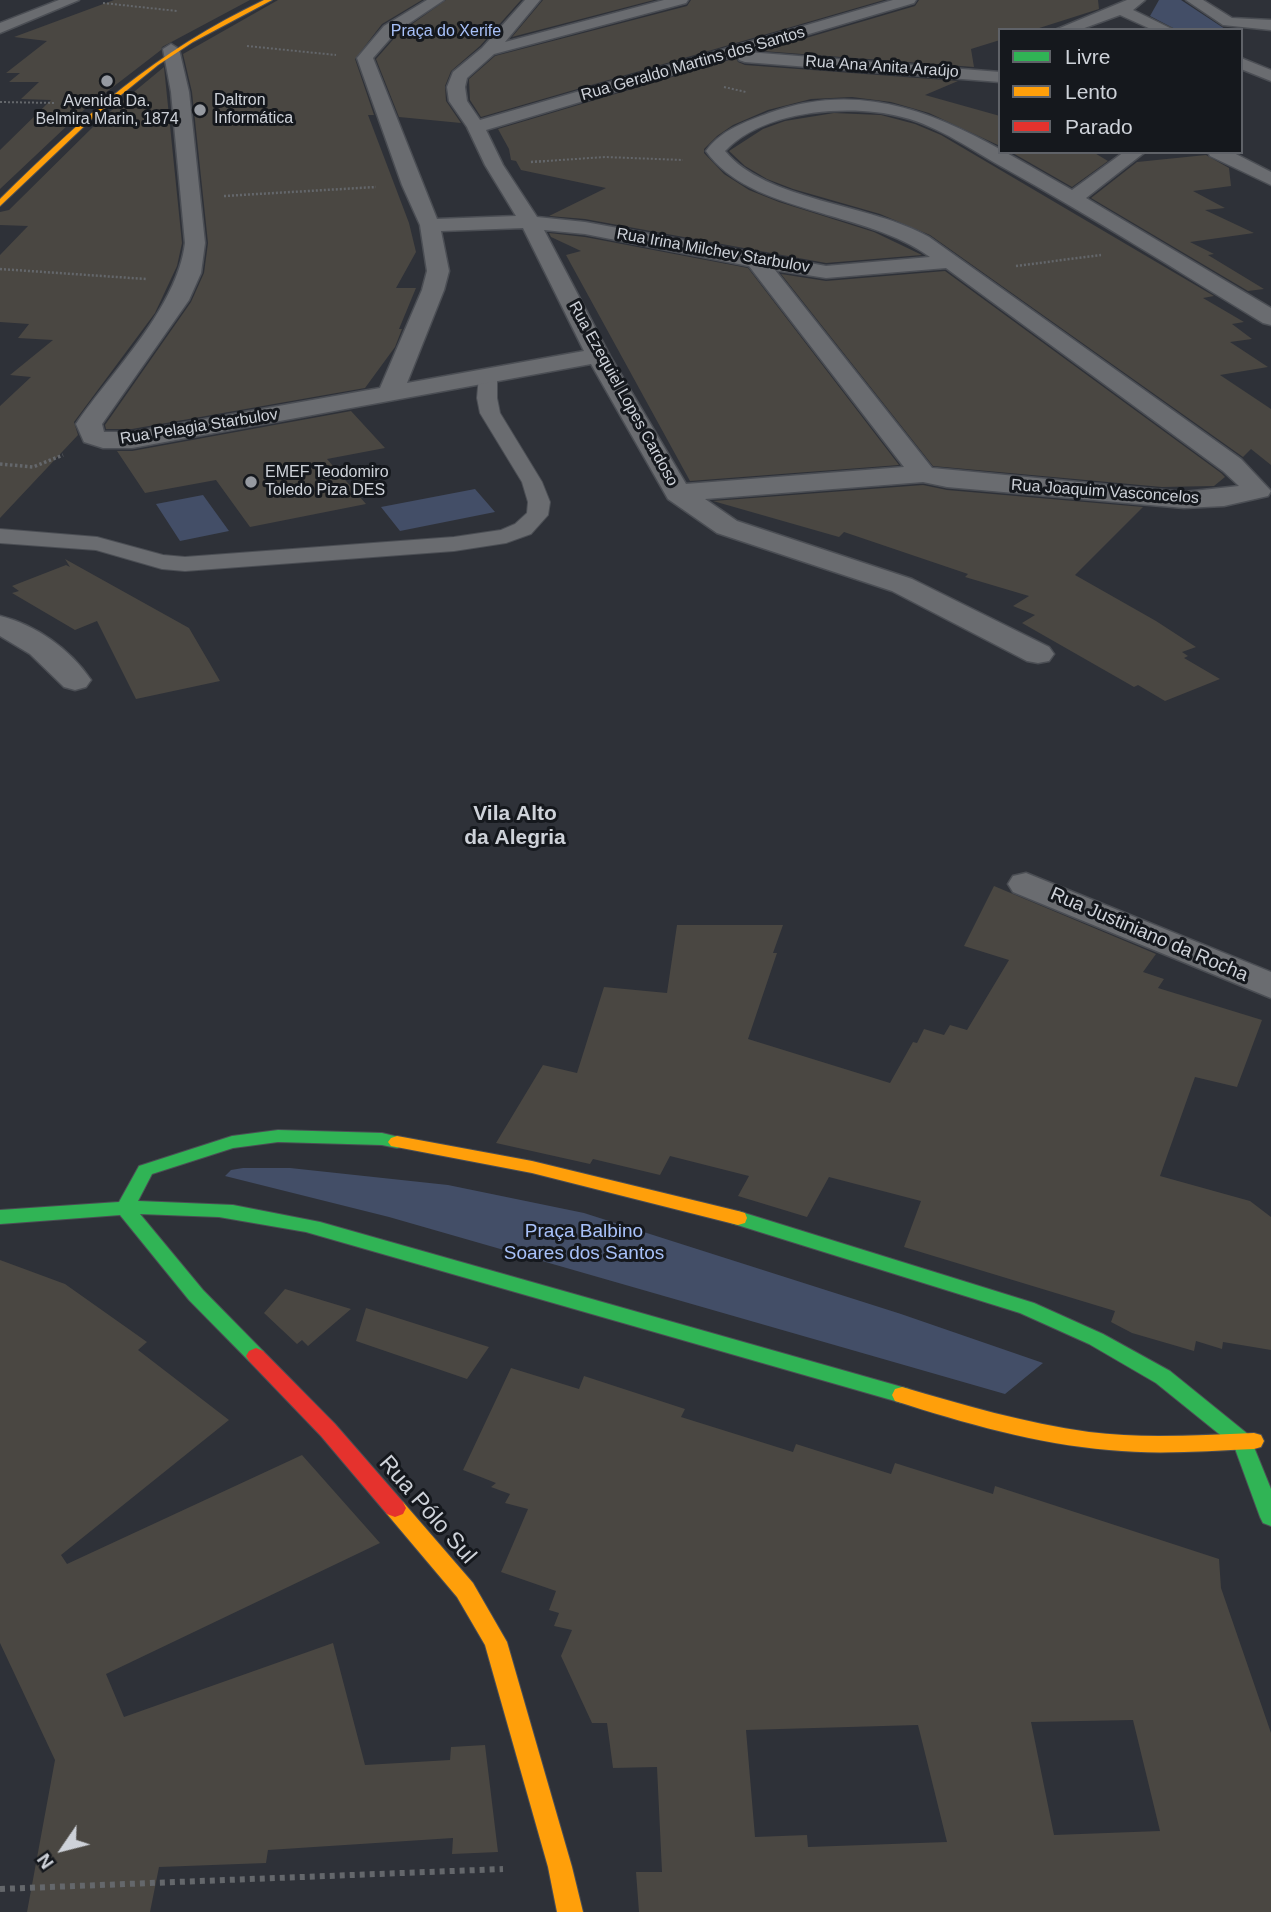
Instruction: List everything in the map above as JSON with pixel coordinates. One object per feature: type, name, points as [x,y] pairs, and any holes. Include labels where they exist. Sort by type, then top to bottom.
[{"type":"main road","points":[[0,204],[10,188],[102,103],[179,44],[229,17],[269,0]]},
{"type":"main road","points":[[125,1208],[145,1170],[232,1142],[278,1136],[331,1136],[382,1139],[474,1155],[652,1195],[760,1224],[1027,1308],[1096,1339],[1163,1377],[1242,1441],[1271,1517]]},
{"type":"main road","points":[[0,1217],[125,1208],[189,1208],[242,1213],[320,1229],[1013,1427],[1090,1440],[1157,1445],[1271,1442]]},
{"type":"main road","name":"Rua Pólo Sul","points":[[125,1208],[196,1295],[345,1450],[465,1590],[480,1612],[496,1642],[560,1867],[570,1912]]},
{"type":"street","points":[[0,28],[72,0]]},
{"type":"street","points":[[390,394],[433,290],[438,271],[430,225],[412,185],[365,58],[390,29],[438,0]]},
{"type":"street","name":"Rua Ezequiel Lopes Cardoso","points":[[533,0],[488,51],[466,67],[459,76],[456,87],[458,101],[476,127],[494,165],[530,222],[598,356],[678,493],[705,515],[727,527],[902,585],[1038,654]]},
{"type":"street","points":[[488,51],[681,0]]},
{"type":"street","name":"Rua Geraldo Martins dos Santos","points":[[476,127],[909,0]]},
{"type":"street","points":[[1069,28],[1121,10],[1138,0]]},
{"type":"street","points":[[1193,0],[1228,22],[1271,25]]},
{"type":"street","points":[[1121,10],[1162,28]]},
{"type":"street","name":"Rua Pelagia Starbulov","points":[[179,44],[180,92],[195,243],[189,281],[89,425],[93,438],[132,440],[598,356]]},
{"type":"street","name":"Rua Ana Anita Araújo","points":[[722,55],[998,76]]},
{"type":"street","points":[[1243,64],[1271,76]]},
{"type":"street","points":[[958,267],[906,233],[760,186],[719,161],[715,151],[722,142],[771,118],[808,108],[833,106],[886,109],[928,120],[1074,198],[1271,318]]},
{"type":"street","points":[[1074,198],[1133,154]]},
{"type":"street","points":[[1221,154],[1271,179]]},
{"type":"street","name":"Rua Irina Milchev Starbulov","points":[[430,225],[530,222],[671,243],[826,272],[958,267]]},
{"type":"street","points":[[756,261],[923,474]]},
{"type":"street","name":"Rua Joaquim Vasconcelos","points":[[958,267],[1264,490]]},
{"type":"street","name":"Rua Joaquim Vasconcelos","points":[[678,493],[923,474],[947,479],[1184,500],[1224,498],[1264,490]]},
{"type":"street","points":[[0,625],[21,633],[54,655],[75,680]]},
{"type":"street","name":"Rua Justiniano da Rocha","points":[[1026,884],[1271,986]]},
{"type":"lane","points":[[0,536],[96,544],[162,562],[185,564],[454,544],[506,536],[532,522],[539,502],[532,482],[490,414],[487,398],[488,376]]},
{"type":"path","points":[[91,2],[229,17]]},
{"type":"path","points":[[179,44],[365,58]]},
{"type":"path","points":[[0,102],[102,103]]},
{"type":"path","points":[[494,165],[604,157],[719,161]]},
{"type":"path","points":[[190,198],[412,185]]},
{"type":"path","points":[[958,267],[1154,248]]},
{"type":"path","points":[[0,269],[189,281]]},
{"type":"path","points":[[0,464],[33,467],[103,440]]},
{"type":"path","points":[[0,1889],[560,1867]]},
{"type":"green space","points":[[1159,0],[1181,0],[1223,28],[1173,28],[1150,16]]},
{"type":"green space","points":[[475,489],[495,512],[400,531],[381,507]]},
{"type":"green space","points":[[203,495],[229,531],[180,541],[156,504]]},
{"type":"green space","name":"Praça Balbino Soares dos Santos","points":[[290,1168],[448,1185],[584,1213],[901,1314],[1043,1363],[1005,1394],[389,1217],[225,1176],[231,1170]]},
{"type":"building","points":[[114,0],[250,0],[162,47],[87,107],[0,189],[0,150],[51,100],[21,99],[39,82],[9,82],[20,73],[6,73],[47,41],[14,37]]},
{"type":"building","points":[[278,0],[422,0],[382,24],[355,59],[374,115],[368,115],[409,223],[416,252],[396,288],[416,288],[399,329],[402,329],[395,347],[365,388],[132,429],[106,429],[105,425],[191,302],[204,273],[208,243],[192,92],[183,54]]},
{"type":"building","points":[[446,0],[521,0],[480,46],[451,71],[445,86],[446,101],[461,123],[399,117],[376,59],[398,34]]},
{"type":"building","points":[[543,0],[654,0],[512,37]]},
{"type":"building","points":[[691,0],[884,0],[481,117],[470,100],[469,79],[495,56],[687,6]]},
{"type":"building","points":[[919,0],[1098,0],[1099,9],[1039,28],[998,28],[998,41],[971,49],[974,67],[762,51],[915,6]]},
{"type":"building","points":[[736,58],[745,65],[958,81],[925,95],[998,115],[998,145],[929,113],[891,102],[852,97],[811,99],[768,110],[733,125],[717,136],[704,149],[704,153],[724,174],[749,190],[874,232],[922,255],[826,263],[585,219],[549,216],[606,188],[521,170],[516,161],[511,160],[509,149],[498,129]]},
{"type":"building","points":[[164,67],[182,243],[177,266],[155,313],[74,422],[78,435],[0,518],[0,406],[31,377],[10,375],[53,340],[18,338],[29,324],[0,322],[0,255],[28,226],[0,225],[0,212],[9,210],[100,120]]},
{"type":"building","points":[[834,113],[881,115],[915,124],[941,135],[1214,296],[1203,298],[1244,322],[1232,324],[1252,339],[1230,342],[1268,367],[1220,375],[1271,409],[1271,465],[1251,449],[1243,457],[930,235],[880,214],[767,179],[745,166],[729,151],[763,129],[785,121]]},
{"type":"building","points":[[1014,154],[1096,154],[1108,161],[1072,187]]},
{"type":"building","points":[[1206,155],[1229,168],[1231,186],[1193,191],[1225,208],[1205,210],[1254,233],[1190,242],[1214,254],[1208,255],[1264,289],[1248,291],[1091,198],[1137,162]]},
{"type":"building","points":[[549,233],[585,237],[748,268],[899,465],[690,481],[566,255],[581,251],[551,237]]},
{"type":"building","points":[[945,271],[1225,477],[1214,486],[1162,487],[933,466],[781,274],[826,281]]},
{"type":"building","points":[[351,411],[385,448],[327,459],[366,504],[250,527],[216,480],[145,493],[117,451],[132,451]]},
{"type":"building","points":[[923,485],[947,490],[1143,507],[1075,575],[1196,647],[1182,652],[1188,656],[1184,658],[1220,679],[1165,701],[1138,685],[1134,687],[1022,623],[1035,615],[1013,606],[1029,596],[965,577],[968,574],[844,532],[839,537],[713,501]]},
{"type":"building","points":[[65,559],[189,628],[220,681],[136,699],[97,621],[75,630],[12,593],[19,591],[12,586],[66,565],[70,567]]},
{"type":"building","points":[[994,886],[1156,954],[1143,972],[1164,979],[1158,988],[1262,1020],[1237,1087],[1195,1077],[1160,1176],[1250,1201],[1271,1217],[1271,1350],[1223,1342],[1222,1349],[1196,1341],[1194,1351],[1132,1333],[1111,1322],[1115,1311],[904,1247],[921,1201],[829,1177],[807,1217],[738,1196],[749,1176],[670,1156],[660,1175],[593,1159],[590,1164],[496,1143],[543,1065],[577,1073],[604,987],[667,993],[677,925],[783,925],[773,953],[777,953],[748,1039],[890,1083],[913,1042],[917,1043],[924,1029],[944,1035],[950,1025],[967,1030],[1009,960],[964,946]]},
{"type":"building","points":[[0,1260],[65,1284],[147,1342],[138,1350],[229,1420],[61,1555],[67,1564],[302,1455],[380,1543],[106,1674],[124,1717],[333,1643],[365,1765],[450,1760],[451,1747],[485,1745],[498,1852],[452,1854],[453,1838],[268,1850],[266,1863],[159,1867],[150,1912],[27,1912],[55,1760],[0,1643]]},
{"type":"building","points":[[285,1289],[351,1309],[308,1346],[302,1340],[297,1344],[264,1313]]},
{"type":"building","points":[[366,1308],[489,1347],[467,1379],[356,1341]]},
{"type":"building","points":[[511,1368],[579,1389],[584,1376],[685,1409],[681,1417],[793,1452],[796,1444],[891,1474],[895,1463],[993,1494],[995,1486],[1219,1559],[1221,1588],[1271,1733],[1271,1912],[639,1912],[636,1872],[662,1872],[657,1767],[613,1768],[607,1723],[592,1723],[561,1656],[572,1630],[554,1626],[559,1613],[549,1610],[556,1591],[501,1572],[528,1509],[505,1503],[510,1494],[491,1487],[496,1483],[463,1470]],"holes":[[[1133,1720],[1160,1831],[1054,1835],[1031,1722]],[[918,1725],[947,1842],[808,1847],[807,1835],[755,1837],[746,1730]]]},
{"type":"traffic: fast","points":[[256,1356],[196,1295],[125,1208],[145,1170],[232,1142],[278,1136],[382,1139],[397,1142]]},
{"type":"traffic: fast","points":[[0,1217],[153,1207],[219,1210],[262,1216],[320,1229],[902,1395]]},
{"type":"traffic: fast","points":[[738,1218],[1027,1308],[1096,1339],[1163,1377],[1242,1441],[1271,1517]]},
{"type":"traffic: slow","points":[[0,204],[62,142],[124,88],[191,41],[269,0]]},
{"type":"traffic: slow","points":[[397,1142],[532,1167],[738,1218]]},
{"type":"traffic: slow","points":[[902,1395],[1018,1427],[1089,1440],[1151,1444],[1254,1441]]},
{"type":"traffic: slow","points":[[395,1508],[465,1590],[496,1642],[560,1867],[570,1912]]},
{"type":"traffic: jam","points":[[256,1356],[328,1430],[395,1508]]},
{"type":"place","name":"Avenida Da. Belmira Marin, 1874","points":[[107,81]]},
{"type":"place","name":"Daltron Informática","points":[[200,110]]},
{"type":"place","name":"EMEF Teodomiro Toledo Piza DES","points":[[251,482]]},
{"type":"district","name":"Vila Alto da Alegria","points":[[515,826]]},
{"type":"park label","name":"Praça do Xerife","points":[[446,32]]}]
